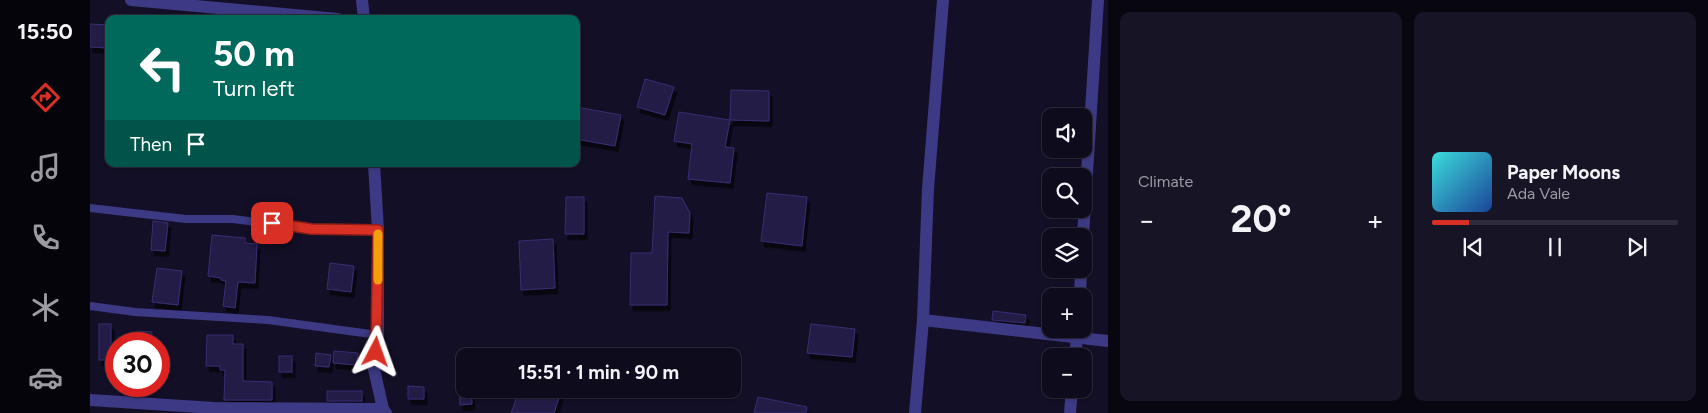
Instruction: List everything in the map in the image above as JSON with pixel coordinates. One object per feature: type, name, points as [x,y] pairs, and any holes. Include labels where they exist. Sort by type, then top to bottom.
[{"type":"street","points":[[131,0],[294,15]]},
{"type":"street","points":[[362,0],[364,15]]},
{"type":"street","points":[[916,413],[923,320],[928,189],[942,0]]},
{"type":"street","points":[[1084,228],[1098,0]]},
{"type":"street","points":[[90,400],[214,408],[384,411],[374,369],[378,335],[378,230],[374,167]]},
{"type":"street","points":[[923,320],[1042,330]]},
{"type":"street","points":[[1092,337],[1108,341]]},
{"type":"street","points":[[1070,413],[1071,398]]},
{"type":"lane","points":[[90,208],[186,219],[243,220],[311,229],[378,230]]},
{"type":"lane","points":[[90,306],[135,312],[268,320],[378,335]]},
{"type":"building","points":[[90,24],[105,25],[105,48],[90,47]]},
{"type":"building","points":[[645,79],[674,87],[665,115],[637,107]]},
{"type":"building","points":[[731,90],[769,91],[769,121],[730,120]]},
{"type":"building","points":[[580,108],[621,115],[615,146],[580,140]]},
{"type":"building","points":[[679,112],[730,120],[725,147],[734,148],[730,183],[688,179],[692,144],[674,141]]},
{"type":"building","points":[[767,193],[807,197],[802,246],[761,241]]},
{"type":"building","points":[[655,196],[682,198],[690,213],[689,233],[668,232],[667,305],[630,305],[631,253],[652,253]]},
{"type":"building","points":[[566,197],[584,197],[584,234],[565,234]]},
{"type":"building","points":[[153,221],[168,223],[165,251],[151,250]]},
{"type":"building","points":[[212,235],[245,238],[245,243],[257,244],[255,283],[238,282],[235,308],[223,306],[226,281],[221,280],[221,278],[208,276]]},
{"type":"building","points":[[553,239],[555,288],[521,290],[519,241]]},
{"type":"building","points":[[330,263],[354,266],[351,292],[327,289]]},
{"type":"building","points":[[157,268],[182,271],[178,305],[152,302]]},
{"type":"building","points":[[993,311],[1026,315],[1025,323],[992,320]]},
{"type":"building","points":[[99,324],[111,324],[111,332],[105,332],[105,360],[99,360]]},
{"type":"building","points":[[811,324],[855,329],[852,357],[807,353]]},
{"type":"building","points":[[207,335],[233,335],[233,344],[243,344],[243,381],[272,382],[272,400],[224,400],[225,370],[220,370],[220,366],[206,366]]},
{"type":"building","points":[[334,351],[358,353],[356,365],[333,363]]},
{"type":"building","points":[[316,353],[331,355],[329,367],[315,366]]},
{"type":"building","points":[[279,356],[292,356],[292,372],[279,372]]},
{"type":"building","points":[[408,386],[424,387],[424,399],[408,399]]},
{"type":"building","points":[[327,391],[362,391],[362,401],[327,401]]},
{"type":"building","points":[[758,397],[807,407],[806,413],[754,413]]},
{"type":"building","points":[[460,398],[472,398],[472,404],[460,405]]},
{"type":"building","points":[[517,398],[559,398],[554,413],[511,413]]},
{"type":"slow traffic","points":[[378,234],[378,280]]},
{"type":"route","points":[[272,223],[311,229],[378,230],[378,335],[376,352]]}]
